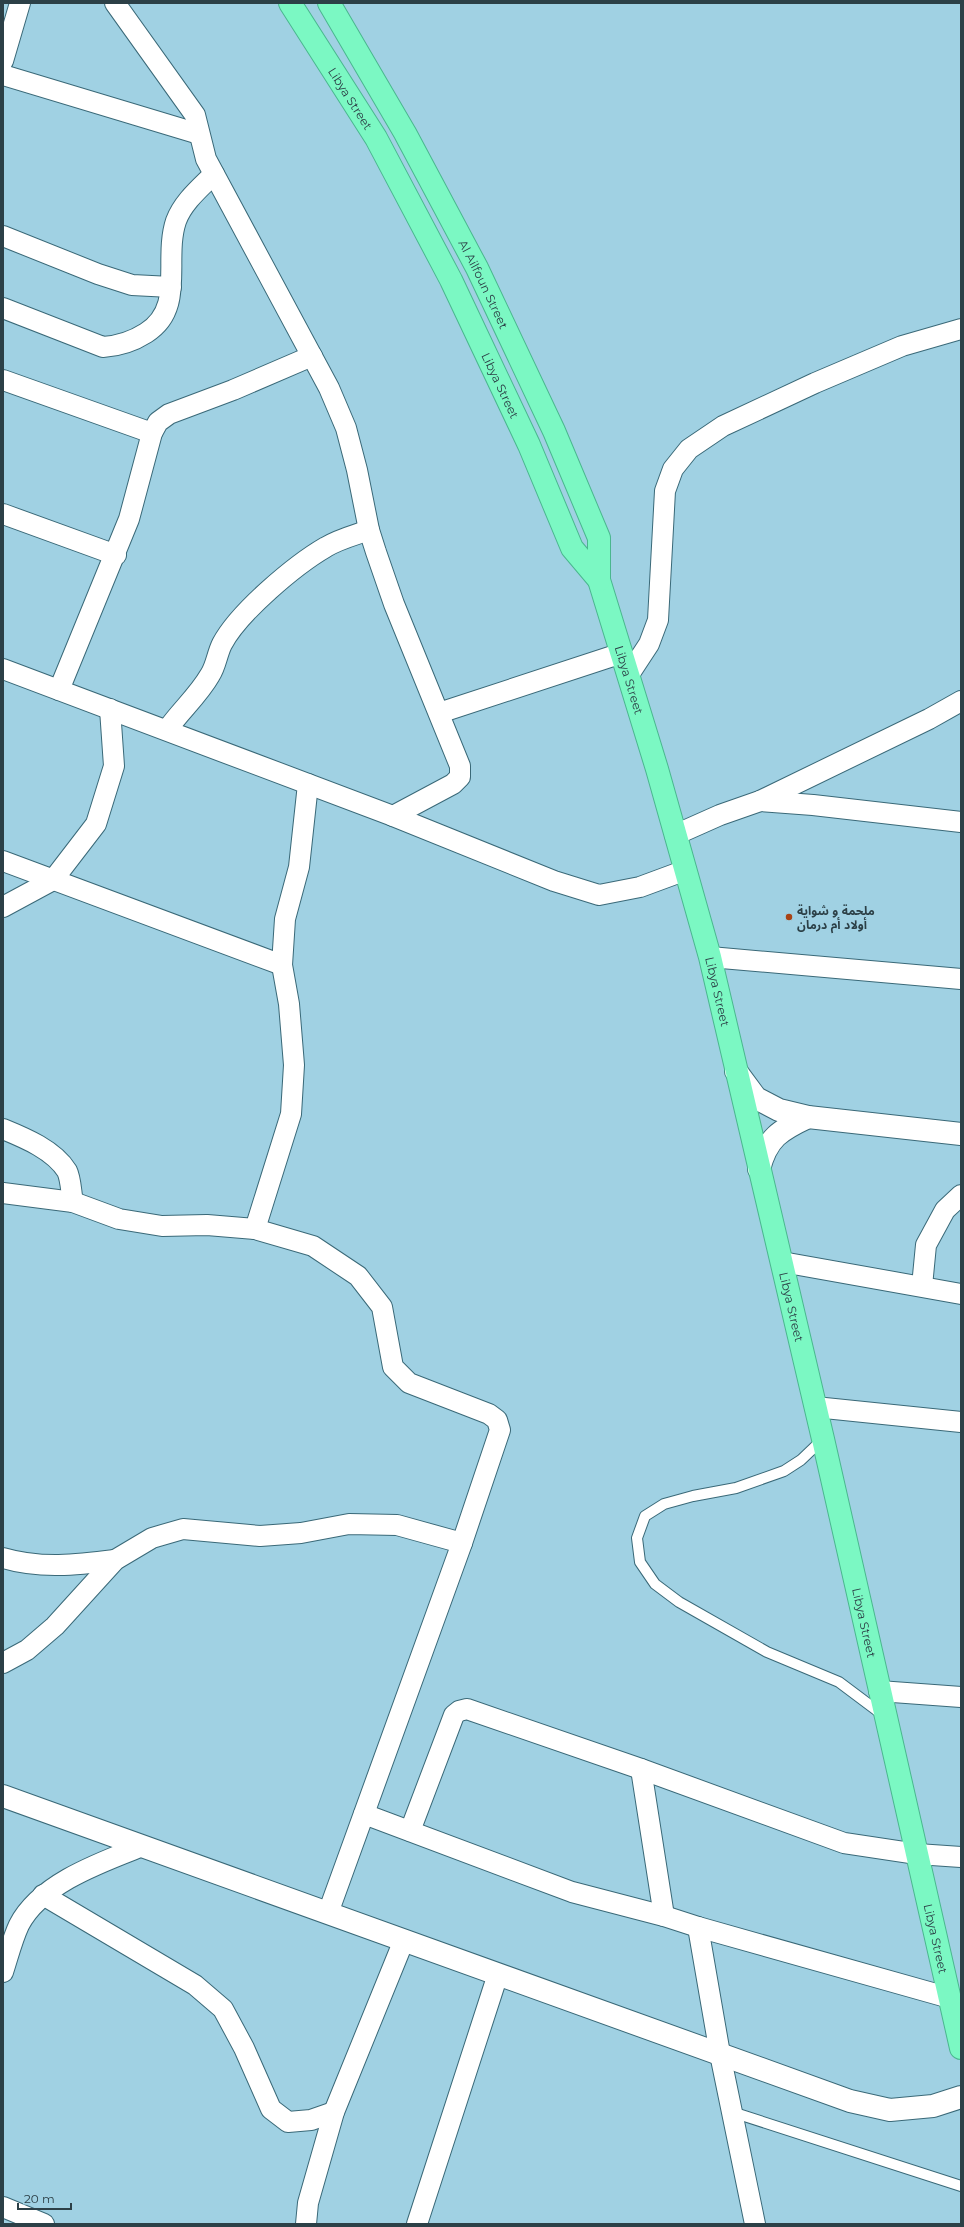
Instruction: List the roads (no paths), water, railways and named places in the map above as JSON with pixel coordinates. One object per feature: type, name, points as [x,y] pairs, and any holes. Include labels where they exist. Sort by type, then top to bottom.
[{"type":"highway","name":"Libya Street","points":[[290,3],[376,138],[451,280],[529,445],[572,548],[599,580],[686,870],[710,957],[823,1439],[880,1691],[884,1716],[961,2046]]},
{"type":"highway","name":"Al Ailfoun Street","points":[[328,3],[404,133],[477,268],[554,431],[599,538],[599,580]]},
{"type":"street","points":[[3,61],[20,3]]},
{"type":"street","points":[[116,3],[195,115],[203,151],[214,174],[312,356],[346,428],[357,470],[369,530],[394,604],[460,766],[460,777],[453,784],[393,816]]},
{"type":"street","points":[[3,75],[199,134]]},
{"type":"street","points":[[3,308],[103,347],[116,346],[137,339],[156,327],[167,311],[171,287],[172,242],[177,220],[185,204],[214,174]]},
{"type":"street","points":[[3,236],[98,274],[132,285],[171,287]]},
{"type":"street","points":[[628,676],[649,644],[658,620],[665,491],[673,470],[689,449],[723,426],[815,383],[902,346],[961,329]]},
{"type":"street","points":[[59,690],[116,554],[137,495],[152,433],[158,422],[169,414],[233,390],[312,356]]},
{"type":"street","points":[[3,380],[152,433]]},
{"type":"street","points":[[3,514],[116,554]]},
{"type":"street","points":[[166,730],[180,712],[197,695],[211,674],[222,645],[240,618],[310,558],[328,546],[369,530]]},
{"type":"street","points":[[439,713],[622,653]]},
{"type":"street","points":[[3,669],[393,816],[554,881],[599,895],[640,887],[686,870]]},
{"type":"street","points":[[675,835],[720,815],[760,801],[929,720],[961,700]]},
{"type":"street","points":[[3,907],[53,880],[96,824],[114,766],[110,709]]},
{"type":"street","points":[[255,1229],[291,1114],[294,1065],[289,1004],[282,965],[285,919],[299,867],[308,784]]},
{"type":"street","points":[[760,801],[813,805],[961,822]]},
{"type":"street","points":[[3,861],[282,965]]},
{"type":"street","points":[[710,957],[961,979]]},
{"type":"street","points":[[736,1072],[756,1098],[767,1105],[808,1117],[961,1134]]},
{"type":"street","points":[[759,1169],[770,1141],[786,1128],[808,1117]]},
{"type":"street","points":[[3,1129],[23,1137],[49,1153],[67,1172],[73,1202]]},
{"type":"street","points":[[7,1195],[73,1202],[119,1219],[162,1226],[206,1225],[255,1229],[313,1246],[358,1276],[382,1307],[393,1367],[408,1383],[489,1414],[497,1420],[500,1430],[462,1543],[328,1913]]},
{"type":"street","points":[[922,1286],[926,1245],[945,1210],[961,1195]]},
{"type":"street","points":[[782,1262],[961,1294]]},
{"type":"street","points":[[815,1407],[961,1422]]},
{"type":"street","points":[[3,1663],[27,1650],[55,1626],[115,1560],[152,1538],[183,1529],[260,1536],[301,1533],[349,1524],[397,1525],[462,1543]]},
{"type":"street","points":[[3,1558],[23,1564],[77,1565],[115,1560]]},
{"type":"street","points":[[880,1691],[961,1697]]},
{"type":"street","points":[[410,1831],[454,1715],[459,1711],[467,1709],[641,1769],[844,1843],[917,1854],[961,1857]]},
{"type":"street","points":[[641,1769],[664,1916]]},
{"type":"street","points":[[3,1796],[140,1847],[404,1940],[850,2101],[890,2110],[932,2106],[961,2097]]},
{"type":"street","points":[[364,1814],[572,1892],[664,1916],[698,1927],[950,1998]]},
{"type":"street","points":[[3,1972],[20,1925],[43,1895],[85,1869],[140,1847]]},
{"type":"street","points":[[43,1895],[195,1985],[223,2009],[244,2048],[271,2109],[288,2122],[311,2120],[334,2112]]},
{"type":"street","points":[[698,1927],[720,2054],[755,2224]]},
{"type":"street","points":[[306,2224],[308,2203],[334,2112],[404,1940]]},
{"type":"street","points":[[417,2224],[498,1974]]},
{"type":"street","points":[[3,2207],[44,2224]]},
{"type":"lane","points":[[823,1439],[801,1460],[784,1471],[736,1488],[693,1496],[664,1504],[645,1516],[637,1538],[640,1562],[655,1584],[679,1602],[767,1652],[839,1682],[884,1716]]},
{"type":"lane","points":[[732,2112],[961,2186]]},
{"type":"place","name":"ملحمة و شواية أولاد أم درمان","points":[[789,917]]}]
